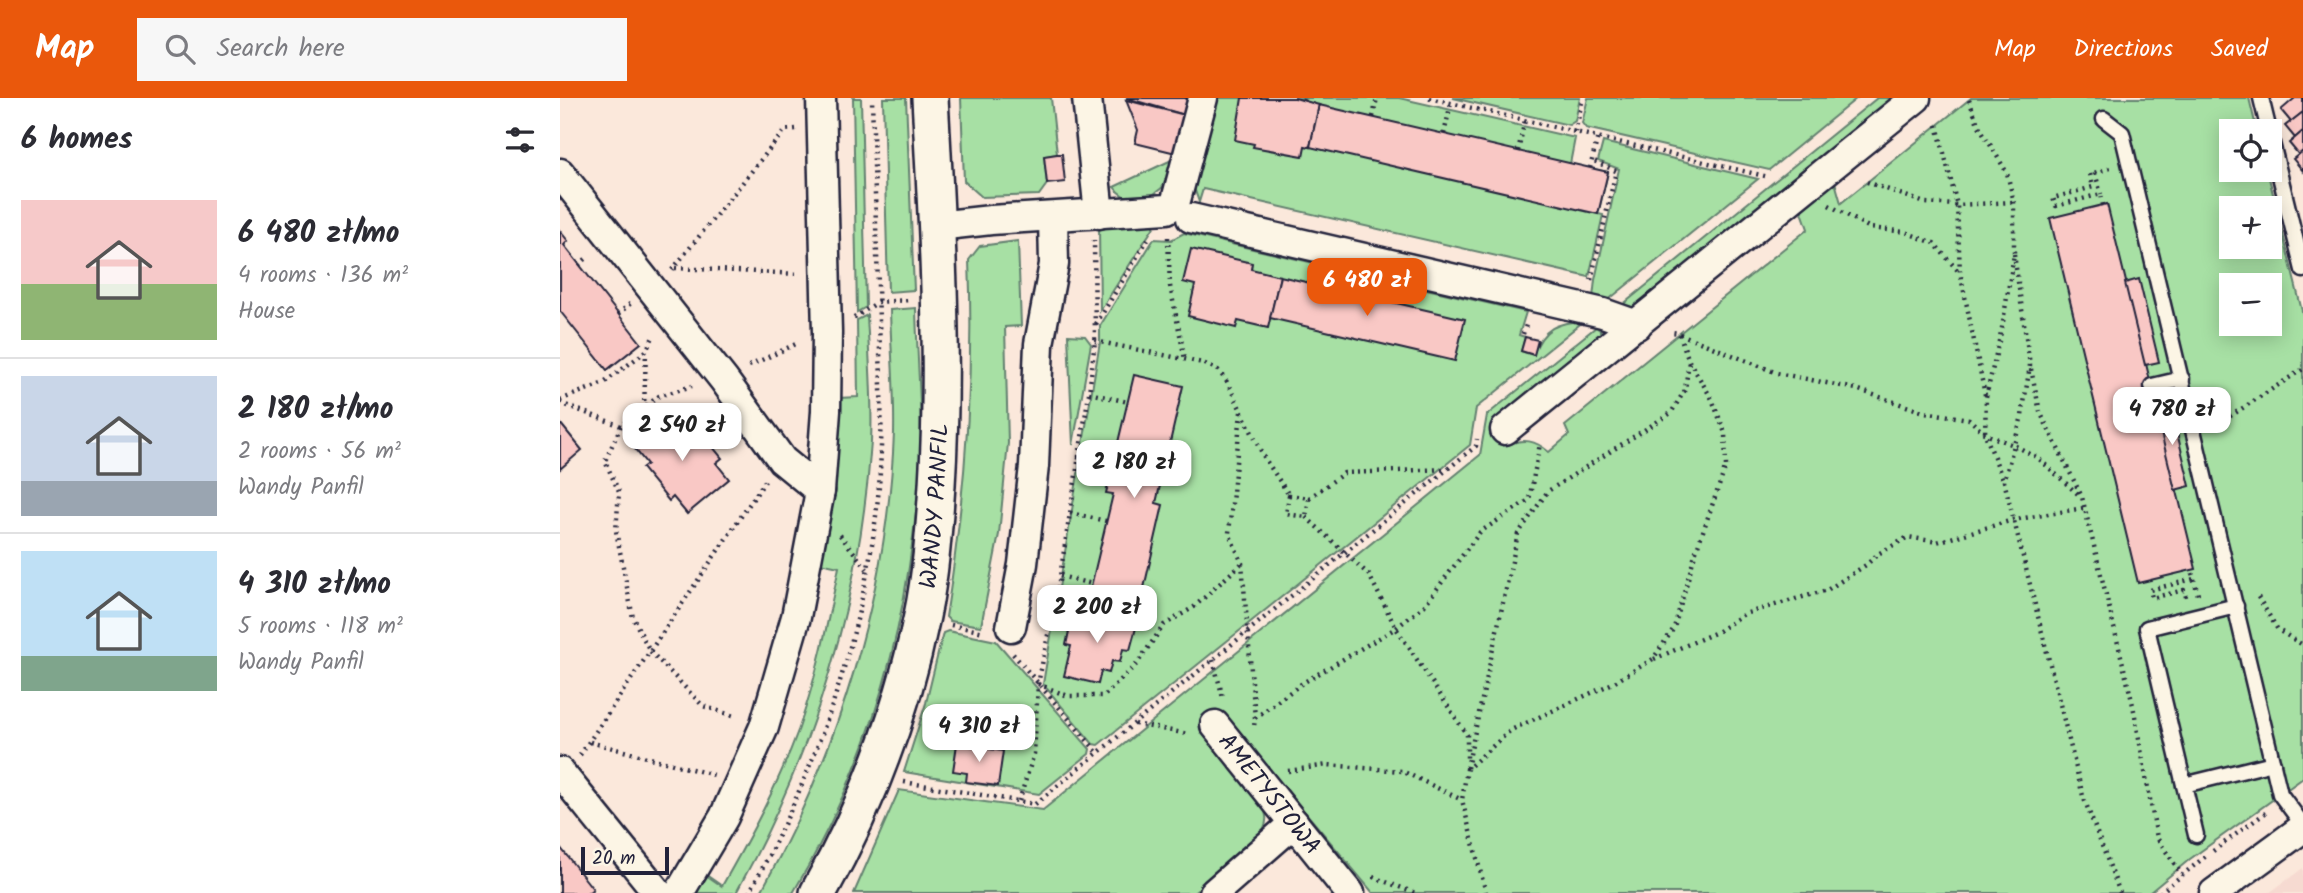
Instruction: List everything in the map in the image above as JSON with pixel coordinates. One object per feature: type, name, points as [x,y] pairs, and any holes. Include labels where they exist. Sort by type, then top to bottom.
[{"type":"street","points":[[679,893],[724,817],[764,727],[796,617],[818,501],[826,411],[827,332],[821,98]]},
{"type":"street","name":"WANDY PANFIL","points":[[818,893],[843,849],[876,775],[903,694],[922,614],[934,523],[941,417],[937,226],[930,98]]},
{"type":"street","points":[[1087,98],[1097,214]]},
{"type":"street","points":[[1179,213],[1175,204],[1203,98]]},
{"type":"street","points":[[1492,432],[1637,325],[1916,98]]},
{"type":"street","points":[[560,173],[655,293],[713,383],[818,501]]},
{"type":"street","points":[[937,226],[1097,214],[1179,213],[1603,313],[1637,325]]},
{"type":"street","points":[[1008,636],[1023,564],[1034,466],[1039,344],[1055,264],[1053,217]]},
{"type":"street","name":"AMETYSTOWA","points":[[1212,720],[1294,823],[1360,884]]},
{"type":"street","points":[[567,765],[658,893]]},
{"type":"street","points":[[1214,893],[1294,823]]},
{"type":"street","points":[[2214,893],[2303,827]]},
{"type":"lane","points":[[2261,98],[2266,119]]},
{"type":"lane","points":[[2104,119],[2122,133],[2280,793],[2303,827]]},
{"type":"lane","points":[[2281,182],[2303,270]]},
{"type":"lane","points":[[2152,386],[2182,379]]},
{"type":"lane","points":[[2196,835],[2147,628],[2236,606]]},
{"type":"lane","points":[[2184,785],[2273,764]]},
{"type":"path","points":[[750,893],[802,787],[840,679],[867,570],[877,508],[882,434],[872,98]]},
{"type":"path","points":[[1373,117],[1377,98]]},
{"type":"path","points":[[1429,98],[1769,177]]},
{"type":"path","points":[[1575,132],[1583,98]]},
{"type":"path","points":[[1969,100],[1978,124],[2007,173],[2014,202],[2014,254],[2030,365],[2040,412],[2081,497],[2133,705],[2157,838],[2182,875]]},
{"type":"path","points":[[1444,134],[1451,103]]},
{"type":"path","points":[[1518,151],[1525,120]]},
{"type":"path","points":[[1937,125],[1957,205],[1959,272],[1986,397]]},
{"type":"path","points":[[655,293],[785,130],[822,128]]},
{"type":"path","points":[[1590,168],[1598,136]]},
{"type":"path","points":[[1591,160],[1616,171],[1591,280]]},
{"type":"path","points":[[1758,186],[1780,169]]},
{"type":"path","points":[[2095,173],[2101,194]]},
{"type":"path","points":[[1867,182],[1925,202],[1957,205],[2014,202]]},
{"type":"path","points":[[1826,204],[1870,228],[1905,232],[1934,243],[1959,272]]},
{"type":"path","points":[[1096,324],[1179,213]]},
{"type":"path","points":[[1179,213],[1170,286],[1185,359]]},
{"type":"path","points":[[1019,800],[1034,754],[1038,684],[1060,576],[1089,393],[1096,324],[1097,214]]},
{"type":"path","points":[[2014,254],[2003,328],[1986,397],[1985,434],[2004,481],[2082,796],[2120,893]]},
{"type":"path","points":[[674,268],[826,276]]},
{"type":"path","points":[[764,727],[703,706],[650,651],[633,618],[617,531],[619,492],[605,461],[621,426],[659,396],[713,383],[827,332],[857,317],[878,302],[939,298]]},
{"type":"path","points":[[1637,325],[1679,333],[1777,373],[1856,389],[1924,412],[1969,419],[1985,434],[2038,458],[2081,497]]},
{"type":"path","points":[[1653,659],[1674,628],[1695,554],[1726,466],[1725,433],[1712,399],[1689,361],[1679,333]]},
{"type":"path","points":[[653,335],[646,351],[642,410],[654,430]]},
{"type":"path","points":[[1095,341],[1203,363],[1218,370],[1227,382],[1265,460],[1289,495],[1286,514],[1306,517],[1369,575],[1396,628],[1467,735],[1467,769]]},
{"type":"path","points":[[560,401],[604,383],[646,351]]},
{"type":"path","points":[[1486,893],[1462,800],[1518,534],[1548,491],[1671,414],[1685,390],[1689,361]]},
{"type":"path","points":[[2004,481],[2022,416],[2030,365]]},
{"type":"path","points":[[2219,439],[2216,426],[2303,369]]},
{"type":"path","points":[[1089,393],[1128,402]]},
{"type":"path","points":[[560,401],[621,426]]},
{"type":"path","points":[[1241,412],[1229,533],[1242,563],[1255,718],[1253,730]]},
{"type":"path","points":[[896,780],[1035,804],[1492,432]]},
{"type":"path","points":[[1255,718],[1301,684],[1396,628],[1424,606],[1480,532],[1529,500],[1541,444]]},
{"type":"path","points":[[1077,457],[1113,465]]},
{"type":"path","points":[[567,765],[590,742],[782,460]]},
{"type":"path","points":[[1289,495],[1309,498],[1344,473],[1449,469]]},
{"type":"path","points":[[1306,517],[1309,498]]},
{"type":"path","points":[[818,501],[835,529],[867,570]]},
{"type":"path","points":[[1467,769],[1511,730],[1613,683],[1653,659],[1717,632],[1744,614],[1827,590],[1878,554],[1908,537],[1937,542],[2013,520],[2084,508]]},
{"type":"path","points":[[1070,513],[1107,521]]},
{"type":"path","points":[[1038,684],[1068,696],[1104,696],[1136,665],[1164,625],[1194,607],[1242,563]]},
{"type":"path","points":[[2191,570],[2199,599],[2209,596]]},
{"type":"path","points":[[1060,576],[1092,584]]},
{"type":"path","points":[[2187,602],[2184,590],[2152,598],[2150,590],[2194,579]]},
{"type":"path","points":[[2254,584],[2258,597],[2278,630],[2303,645]]},
{"type":"path","points":[[1053,611],[1081,617]]},
{"type":"path","points":[[1008,636],[1038,684],[1098,753]]},
{"type":"path","points":[[1134,724],[1212,720],[1213,660]]},
{"type":"path","points":[[590,742],[741,782]]},
{"type":"path","points":[[1277,773],[1327,765],[1402,771],[1462,800]]},
{"type":"path","points":[[2160,893],[2285,799]]},
{"type":"path","points":[[1360,884],[1415,893]]},
{"type":"shaded area","points":[[2303,868],[2303,893],[2269,893]]},
{"type":"green space","points":[[853,98],[861,98],[866,307],[857,312]]},
{"type":"green space","points":[[883,98],[906,98],[914,290],[888,292]]},
{"type":"green space","points":[[961,98],[1051,98],[1057,154],[1044,156],[1047,184],[1039,195],[982,197],[964,181]]},
{"type":"green space","points":[[1214,98],[1399,98],[1575,138],[1570,164],[1608,172],[1598,214],[1603,215],[1589,277],[1203,189],[1199,202],[1193,185]]},
{"type":"green space","points":[[1453,98],[1580,98],[1575,121],[1569,125]]},
{"type":"green space","points":[[1588,98],[1857,98],[1769,170],[1586,128],[1582,123]]},
{"type":"green space","points":[[1877,98],[1896,98],[1636,308],[1621,306]]},
{"type":"green space","points":[[1971,98],[2249,98],[2254,119],[2219,119],[2219,182],[2270,182],[2273,196],[2219,196],[2219,259],[2282,259],[2282,230],[2303,315],[2303,778],[2190,859],[2149,893],[1373,893],[1223,714],[1203,732],[1263,806],[1266,822],[1253,842],[1194,893],[854,893],[899,790],[1043,810],[1480,455],[1487,415],[1596,327],[1605,334],[1491,426],[1507,445],[1529,441],[1549,452],[1569,435],[1565,426],[1808,229],[1801,209],[1835,182],[1841,203]]},
{"type":"green space","points":[[1603,142],[1758,179],[1607,301],[1593,298],[1619,169],[1598,161]]},
{"type":"green space","points":[[1178,157],[1166,183],[1147,197],[1126,197],[1114,187]]},
{"type":"green space","points":[[1157,222],[1100,311],[1099,226]]},
{"type":"green space","points":[[1184,233],[1526,312],[1519,335],[1525,337],[1521,351],[1533,355],[1546,332],[1559,325],[1585,320],[1476,408],[1470,445],[1098,745],[1093,744],[1043,684],[1100,342],[1100,326],[1154,239],[1171,240]]},
{"type":"green space","points":[[1018,241],[1021,326],[1005,327],[1008,443],[999,534],[981,626],[950,621],[946,617],[963,484],[969,395],[969,260],[980,246]]},
{"type":"green space","points":[[916,308],[921,430],[920,481],[906,584],[886,677],[856,765],[816,851],[793,893],[768,893],[762,890],[790,837],[836,726],[870,611],[890,493],[894,433],[890,310]]},
{"type":"green space","points":[[867,315],[871,442],[865,502],[844,618],[828,675],[788,786],[736,893],[694,893],[706,875],[722,886],[773,789],[805,708],[822,648],[839,567],[820,563],[838,398],[858,397],[857,320]]},
{"type":"green space","points":[[1068,335],[1085,336],[1091,344],[1073,445]]},
{"type":"green space","points":[[948,631],[996,641],[1090,749],[1089,754],[1039,794],[904,772],[926,703],[943,633]]},
{"type":"building","points":[[1126,98],[1189,98],[1185,115]]},
{"type":"building","points":[[1242,98],[1295,98],[1319,105],[1310,147],[1305,146],[1303,156],[1253,147],[1254,144],[1235,140]]},
{"type":"building","points":[[2295,98],[2303,98],[2303,112],[2291,122],[2281,110]]},
{"type":"building","points":[[1126,100],[1185,115],[1176,153],[1135,143],[1138,130]]},
{"type":"building","points":[[1319,105],[1608,172],[1598,214],[1310,147]]},
{"type":"building","points":[[2303,112],[2303,131],[2295,138],[2285,126]]},
{"type":"building","points":[[2303,131],[2303,151],[2299,155],[2289,143]]},
{"type":"building","points":[[2303,151],[2303,171],[2293,159]]},
{"type":"building","points":[[1062,154],[1065,182],[1047,184],[1044,156]]},
{"type":"building","points":[[2107,204],[2196,569],[2138,583],[2050,218]]},
{"type":"building","points":[[560,231],[568,241],[564,245],[641,343],[607,370],[560,311]]},
{"type":"building","points":[[1191,249],[1252,263],[1251,269],[1280,276],[1268,328],[1238,321],[1236,328],[1188,316],[1195,285],[1183,282]]},
{"type":"building","points":[[1280,276],[1465,319],[1455,361],[1270,318]]},
{"type":"building","points":[[2139,279],[2159,362],[2145,365],[2125,283]]},
{"type":"building","points":[[1525,337],[1538,340],[1534,355],[1521,351]]},
{"type":"building","points":[[1134,375],[1183,386],[1156,503],[1163,505],[1136,623],[1085,612],[1113,494],[1106,493]]},
{"type":"building","points":[[2170,404],[2190,486],[2175,490],[2155,408]]},
{"type":"building","points":[[676,413],[689,429],[695,425],[722,458],[716,463],[729,479],[687,514],[673,497],[669,501],[642,468],[647,464],[634,448]]},
{"type":"building","points":[[560,423],[582,450],[560,469]]},
{"type":"building","points":[[1082,610],[1137,624],[1130,650],[1123,649],[1120,662],[1112,661],[1109,673],[1101,671],[1098,684],[1064,676],[1071,646],[1066,645],[1071,622],[1079,624]]},
{"type":"building","points":[[957,744],[1003,751],[998,786],[966,782],[967,773],[953,771]]},
{"type":"building","points":[[560,847],[593,889],[588,893],[560,893]]}]
